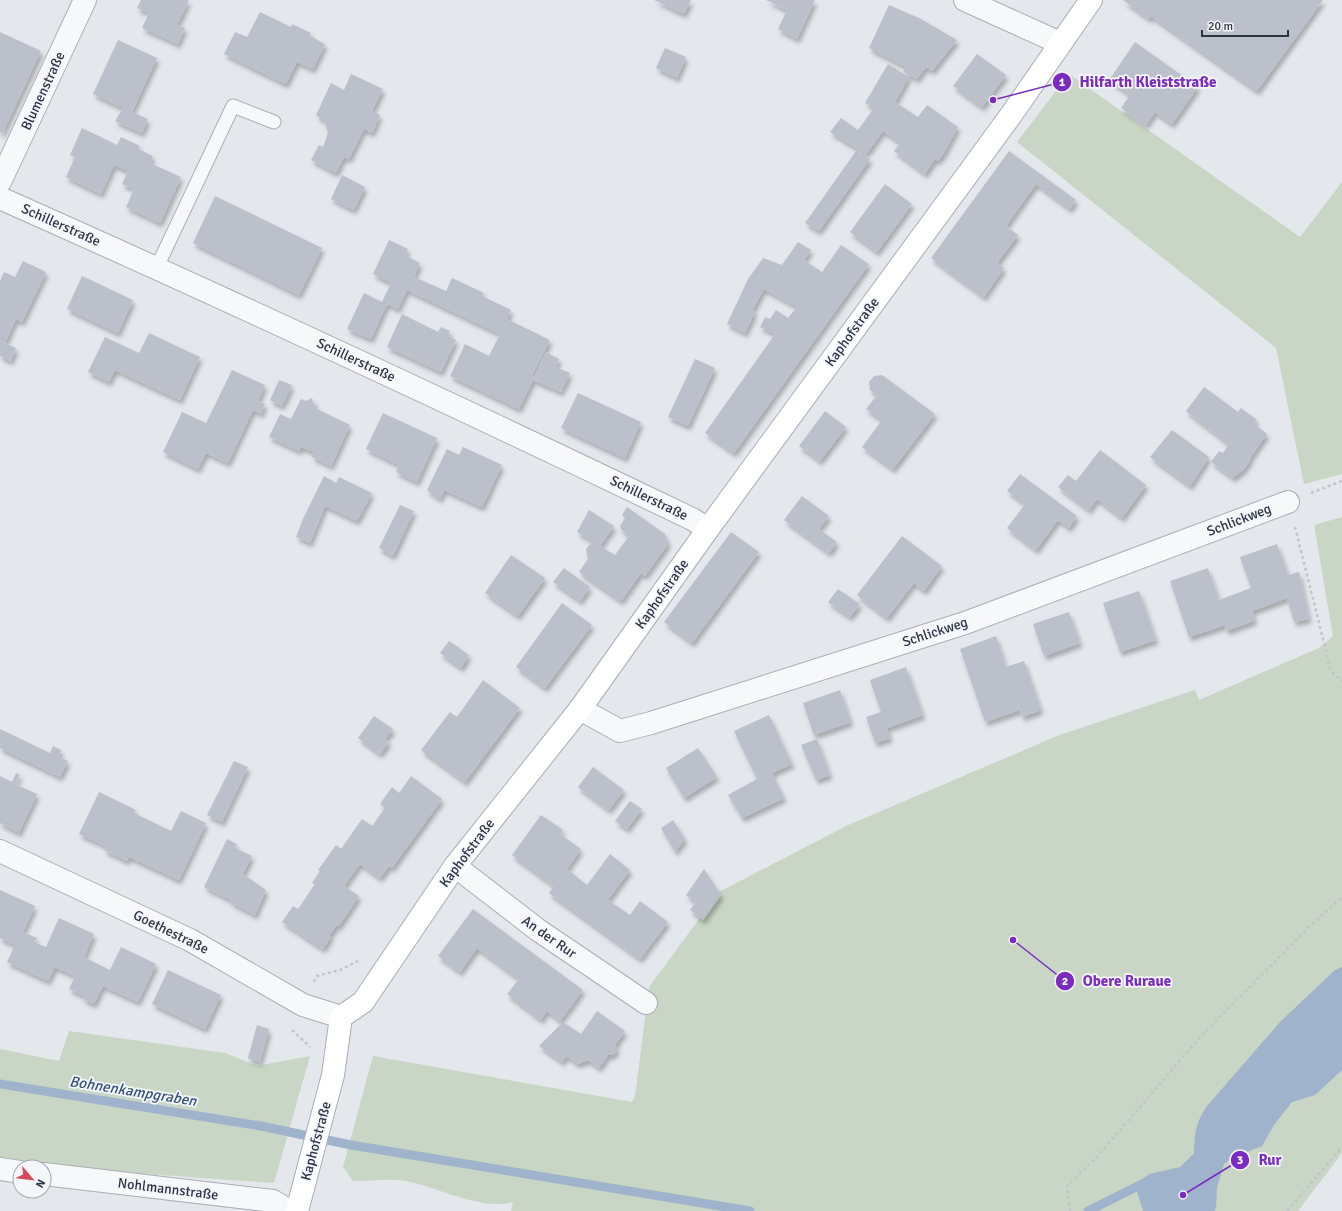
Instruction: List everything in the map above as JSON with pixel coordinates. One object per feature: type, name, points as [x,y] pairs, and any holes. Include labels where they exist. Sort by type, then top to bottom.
[{"type":"main road","name":"Kaphofstraße","points":[[297,1211],[333,1075],[341,1017],[363,1002],[455,866],[580,709],[708,529],[1011,114],[1091,0]]},
{"type":"street","name":"Blumenstraße","points":[[0,182],[85,0]]},
{"type":"street","points":[[965,0],[1060,43]]},
{"type":"street","name":"Schillerstraße","points":[[0,198],[157,267],[560,456],[692,519],[708,529]]},
{"type":"street","name":"Schlickweg","points":[[580,709],[620,731],[651,723],[965,623],[1288,502]]},
{"type":"street","name":"Goethestraße","points":[[0,851],[190,940],[303,1005],[341,1017]]},
{"type":"street","name":"An der Rur","points":[[455,866],[538,930],[646,1003]]},
{"type":"street","points":[[0,1169],[12,1171]]},
{"type":"street","name":"Nohlmannstraße","points":[[52,1175],[273,1201],[290,1211]]},
{"type":"lane","points":[[157,267],[233,106],[274,122]]},
{"type":"path","points":[[1342,481],[1288,502],[1332,670],[1342,681]]},
{"type":"path","points":[[1070,1211],[1067,1186],[1098,1156],[1200,1037],[1310,926],[1342,897]]},
{"type":"path","points":[[303,1005],[290,1027],[311,1048]]},
{"type":"path","points":[[1287,1211],[1342,1147]]},
{"type":"green space","points":[[1069,74],[1300,237],[1342,182],[1342,474],[1304,484],[1276,348],[1017,142]]},
{"type":"green space","points":[[1342,517],[1342,1153],[1298,1211],[511,1211],[513,1202],[500,1204],[473,1201],[406,1181],[353,1181],[343,1167],[373,1056],[632,1102],[635,1096],[649,987],[719,892],[846,826],[1057,736],[1195,690],[1199,700],[1319,648],[1333,636],[1314,525]]},
{"type":"green space","points":[[69,1031],[225,1053],[257,1066],[310,1056],[274,1183],[52,1167],[52,1159],[12,1159],[12,1164],[0,1162],[0,1049],[59,1061]]},
{"type":"water","points":[[1342,967],[1342,1070],[1315,1095],[1292,1102],[1274,1125],[1262,1146],[1250,1151],[1239,1153],[1224,1164],[1217,1188],[1216,1208],[1214,1211],[1143,1211],[1135,1185],[1149,1174],[1180,1167],[1194,1153],[1196,1128],[1207,1106],[1281,1021],[1335,970]]},
{"type":"building","points":[[141,0],[189,0],[177,25],[185,28],[178,44],[142,28],[149,13],[137,8]]},
{"type":"building","points":[[654,0],[691,0],[684,14]]},
{"type":"building","points":[[766,0],[815,0],[797,39],[778,29],[787,10]]},
{"type":"building","points":[[1123,0],[1323,0],[1257,91],[1151,16],[1149,19]]},
{"type":"building","points":[[889,5],[921,19],[957,40],[932,71],[926,67],[917,79],[903,72],[906,67],[869,48]]},
{"type":"building","points":[[260,12],[291,27],[292,24],[311,33],[310,36],[325,44],[313,69],[297,62],[286,84],[224,54],[235,32],[247,37]]},
{"type":"building","points":[[0,32],[41,51],[2,134],[0,132]]},
{"type":"building","points":[[118,40],[157,58],[132,112],[148,119],[142,133],[115,121],[123,108],[93,94]]},
{"type":"building","points":[[1135,42],[1198,87],[1172,124],[1155,112],[1146,125],[1121,108],[1130,95],[1109,80]]},
{"type":"building","points":[[665,48],[686,57],[677,78],[656,68]]},
{"type":"building","points":[[977,54],[1006,75],[982,107],[953,86]]},
{"type":"building","points":[[888,64],[909,77],[895,102],[918,117],[927,105],[958,127],[944,153],[938,161],[935,159],[925,174],[894,151],[900,143],[883,131],[866,154],[830,132],[841,118],[858,130],[874,108],[865,103]]},
{"type":"building","points":[[351,74],[383,89],[372,111],[380,115],[372,133],[364,129],[349,159],[344,157],[336,173],[311,160],[319,145],[323,147],[328,133],[325,121],[316,115],[331,83],[344,90]]},
{"type":"building","points":[[82,128],[117,145],[121,137],[140,146],[138,149],[153,156],[150,163],[181,177],[160,223],[126,207],[134,189],[122,184],[128,171],[114,165],[101,194],[66,177],[75,157],[70,155]]},
{"type":"building","points":[[856,151],[870,159],[819,231],[805,223]]},
{"type":"building","points":[[1009,151],[1076,200],[1070,209],[1036,184],[1006,226],[1018,235],[997,263],[1004,268],[984,297],[931,258]]},
{"type":"building","points":[[342,175],[365,187],[354,210],[331,199]]},
{"type":"building","points":[[885,184],[912,204],[877,252],[850,232]]},
{"type":"building","points":[[215,196],[322,248],[299,295],[193,243]]},
{"type":"building","points":[[389,240],[408,249],[405,255],[420,263],[414,277],[446,291],[452,278],[484,293],[482,296],[511,310],[507,319],[550,340],[532,376],[534,377],[546,352],[559,359],[556,367],[570,373],[561,392],[533,380],[519,409],[450,376],[465,344],[489,356],[500,334],[407,290],[398,309],[387,304],[371,339],[347,329],[364,293],[382,302],[391,283],[373,274]]},
{"type":"building","points":[[798,242],[811,250],[804,260],[822,272],[841,245],[869,264],[734,453],[705,433],[775,334],[760,327],[765,317],[770,319],[776,310],[788,318],[797,307],[764,289],[752,311],[755,312],[745,333],[727,324],[748,279],[763,258],[782,265]]},
{"type":"building","points":[[23,261],[46,272],[22,322],[16,319],[5,343],[16,348],[11,361],[0,356],[0,281],[4,272],[15,277]]},
{"type":"building","points":[[82,276],[133,300],[118,333],[67,309]]},
{"type":"building","points":[[402,314],[438,332],[441,327],[450,331],[448,336],[456,340],[441,372],[387,347]]},
{"type":"building","points":[[149,333],[200,357],[180,400],[115,370],[109,382],[88,372],[105,337],[139,353]]},
{"type":"building","points":[[695,359],[715,368],[688,426],[668,417]]},
{"type":"building","points":[[232,370],[265,385],[258,401],[265,404],[261,414],[253,410],[228,463],[206,453],[198,469],[163,452],[182,412],[206,423]]},
{"type":"building","points":[[882,375],[935,414],[893,469],[862,447],[882,420],[866,409],[877,395],[870,390],[869,382],[874,376]]},
{"type":"building","points":[[279,380],[292,385],[282,406],[270,400]]},
{"type":"building","points":[[1204,387],[1238,412],[1241,408],[1257,420],[1254,424],[1267,434],[1244,469],[1233,478],[1211,462],[1219,451],[1223,453],[1229,444],[1186,411]]},
{"type":"building","points":[[578,393],[641,422],[625,458],[561,428]]},
{"type":"building","points":[[312,398],[314,405],[318,406],[317,409],[350,425],[331,466],[312,457],[314,452],[301,447],[299,451],[269,437],[280,414],[291,419],[301,399],[306,401]]},
{"type":"building","points":[[825,411],[846,427],[820,461],[799,446]]},
{"type":"building","points":[[383,413],[437,438],[417,482],[396,472],[399,465],[366,449]]},
{"type":"building","points":[[1172,430],[1209,457],[1190,486],[1150,457]]},
{"type":"building","points":[[463,447],[502,465],[482,507],[444,490],[440,499],[427,490],[447,449],[459,455]]},
{"type":"building","points":[[1100,450],[1146,485],[1122,518],[1097,499],[1089,510],[1058,487],[1068,475],[1076,481]]},
{"type":"building","points":[[1020,474],[1077,516],[1069,528],[1058,520],[1036,550],[1007,528],[1025,504],[1007,491]]},
{"type":"building","points":[[324,476],[336,483],[339,477],[372,493],[357,521],[325,506],[310,543],[296,537]]},
{"type":"building","points":[[802,496],[829,516],[819,529],[837,542],[829,553],[784,520]]},
{"type":"building","points":[[400,505],[414,511],[393,556],[379,548]]},
{"type":"building","points":[[627,507],[665,534],[668,544],[645,576],[641,573],[621,601],[579,572],[588,559],[586,549],[593,541],[577,532],[589,510],[614,526],[600,546],[615,555],[629,536],[621,529],[620,526],[625,518],[622,515]]},
{"type":"building","points":[[731,532],[759,552],[692,643],[664,622]]},
{"type":"building","points":[[902,536],[942,566],[924,591],[914,583],[887,618],[857,595]]},
{"type":"building","points":[[1277,544],[1288,575],[1299,572],[1309,619],[1294,622],[1287,598],[1252,611],[1255,620],[1245,624],[1226,631],[1225,625],[1189,637],[1170,581],[1208,568],[1219,600],[1251,588],[1240,557]]},
{"type":"building","points":[[511,555],[545,578],[518,616],[485,593]]},
{"type":"building","points":[[564,568],[590,587],[580,601],[553,582]]},
{"type":"building","points":[[838,589],[860,604],[850,617],[828,602]]},
{"type":"building","points":[[1139,591],[1156,640],[1120,652],[1103,603]]},
{"type":"building","points":[[562,603],[592,625],[545,688],[516,667]]},
{"type":"building","points":[[1069,612],[1080,643],[1044,656],[1033,624]]},
{"type":"building","points":[[996,636],[1006,667],[1024,661],[1041,710],[1022,717],[1020,710],[985,722],[960,649]]},
{"type":"building","points":[[449,641],[469,655],[461,668],[440,653]]},
{"type":"building","points":[[906,667],[923,715],[887,728],[890,738],[875,743],[866,717],[881,712],[870,680]]},
{"type":"building","points":[[483,680],[520,708],[465,782],[421,750],[450,712],[457,717]]},
{"type":"building","points":[[840,690],[851,722],[814,735],[803,703]]},
{"type":"building","points":[[769,715],[792,764],[772,773],[784,798],[742,818],[728,795],[757,779],[734,731]]},
{"type":"building","points":[[374,716],[393,729],[385,739],[389,742],[380,754],[358,738]]},
{"type":"building","points":[[0,729],[50,753],[53,746],[61,750],[59,757],[68,761],[60,777],[0,748]]},
{"type":"building","points":[[817,739],[830,775],[816,780],[801,745]]},
{"type":"building","points":[[698,748],[717,777],[684,798],[666,768]]},
{"type":"building","points":[[234,761],[248,767],[222,822],[207,815]]},
{"type":"building","points":[[593,767],[624,790],[609,810],[578,787]]},
{"type":"building","points":[[16,773],[20,775],[15,784],[37,794],[19,833],[0,823],[0,776],[12,782]]},
{"type":"building","points":[[411,776],[442,799],[392,868],[389,866],[380,878],[360,864],[344,886],[359,896],[339,926],[337,925],[329,936],[331,937],[323,949],[282,922],[293,906],[298,909],[315,884],[312,883],[320,871],[318,870],[336,845],[341,849],[362,819],[372,826],[385,808],[380,804],[392,787],[399,793]]},
{"type":"building","points":[[99,792],[136,810],[134,813],[171,831],[181,811],[206,823],[179,880],[129,857],[127,861],[104,850],[106,846],[79,834]]},
{"type":"building","points":[[630,801],[642,809],[627,829],[615,821]]},
{"type":"building","points":[[541,815],[563,830],[560,834],[581,849],[567,869],[587,885],[610,854],[630,870],[608,900],[630,915],[640,901],[668,922],[640,959],[549,893],[554,886],[512,855]]},
{"type":"building","points":[[673,820],[685,839],[675,852],[661,828]]},
{"type":"building","points":[[227,839],[237,844],[235,848],[252,856],[243,874],[266,890],[255,915],[230,902],[231,900],[204,887]]},
{"type":"building","points":[[704,869],[721,895],[703,920],[690,910],[696,902],[686,895]]},
{"type":"building","points":[[0,890],[35,906],[23,932],[37,938],[34,942],[46,947],[59,918],[94,934],[84,957],[110,970],[121,947],[156,964],[138,1002],[103,986],[94,1004],[83,999],[84,996],[69,989],[75,976],[55,967],[48,981],[7,962],[15,945],[0,938]]},
{"type":"building","points":[[473,909],[583,990],[560,1021],[547,1011],[541,1020],[507,994],[519,979],[477,948],[460,972],[438,956]]},
{"type":"building","points":[[168,970],[221,995],[205,1029],[152,1004]]},
{"type":"building","points":[[597,1011],[625,1031],[615,1045],[617,1050],[613,1055],[608,1055],[599,1068],[588,1060],[578,1064],[566,1056],[562,1062],[539,1046],[563,1022],[581,1034]]},
{"type":"building","points":[[257,1025],[269,1029],[260,1062],[248,1058]]},
{"type":"waterway","name":"Bohnenkampgraben","points":[[0,1084],[261,1126],[351,1145],[750,1211]]},
{"type":"waterway","points":[[1088,1211],[1146,1182]]},
{"type":"place","name":"Hilfarth Kleiststraße","points":[[993,100]]},
{"type":"place","name":"Obere Ruraue","points":[[1013,940]]},
{"type":"place","name":"Rur","points":[[1183,1195]]}]
